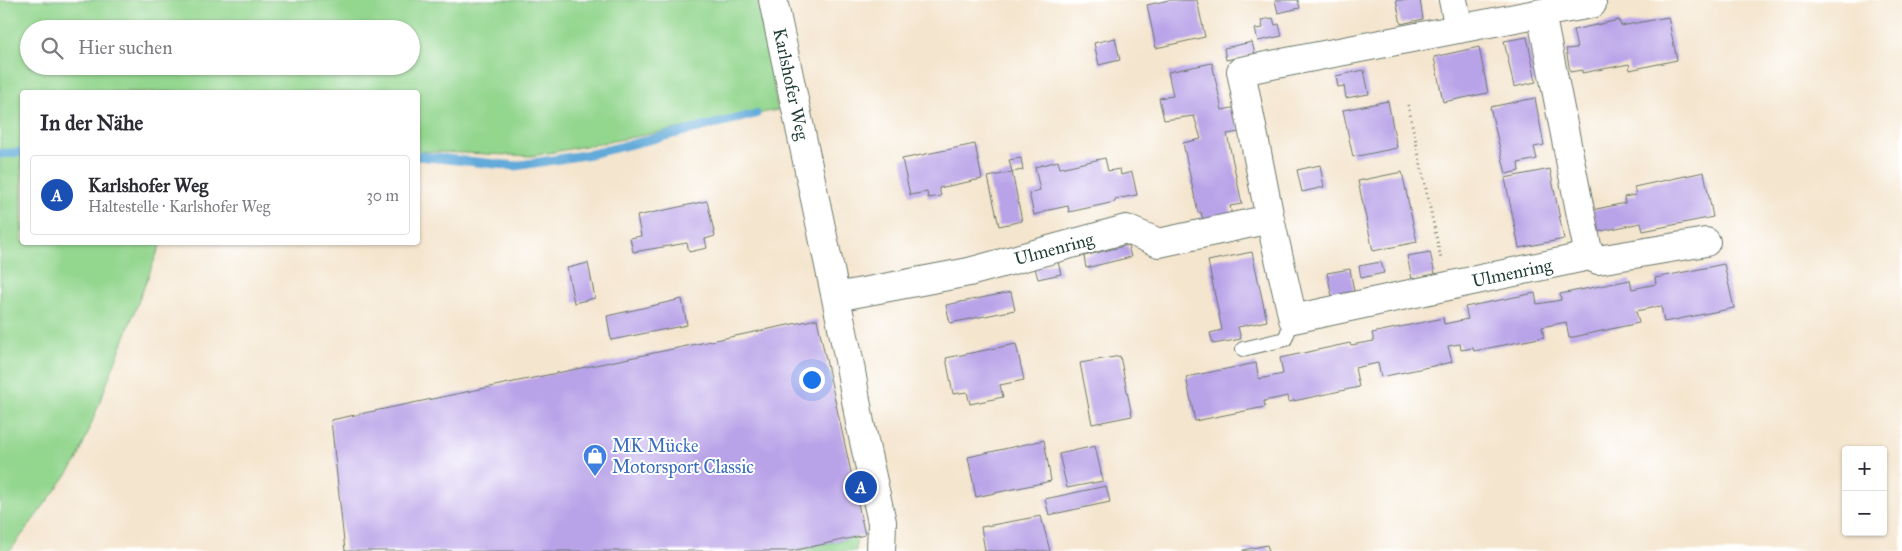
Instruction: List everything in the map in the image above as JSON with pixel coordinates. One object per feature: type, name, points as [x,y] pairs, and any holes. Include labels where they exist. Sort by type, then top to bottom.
[{"type":"street","name":"Karlshofer Weg","points":[[773,0],[849,360],[860,424],[882,522],[881,551]]},
{"type":"street","points":[[1453,0],[1459,29]]},
{"type":"street","points":[[1293,319],[1270,219],[1241,72],[1598,1]]},
{"type":"street","points":[[1540,13],[1589,256]]},
{"type":"street","name":"Ulmenring","points":[[836,297],[969,272],[1126,229],[1159,243],[1270,219]]},
{"type":"street","name":"Ulmenring","points":[[1293,319],[1589,256],[1598,260],[1706,242]]},
{"type":"lane","points":[[1244,348],[1285,339],[1293,319]]},
{"type":"path","points":[[1408,105],[1446,286]]},
{"type":"green space","points":[[0,0],[757,0],[778,110],[532,156],[420,151],[420,90],[20,90],[20,245],[160,245],[77,461],[10,551],[0,551]]},
{"type":"green space","points":[[856,537],[856,551],[792,551]]},
{"type":"building","points":[[1169,0],[1197,0],[1205,37],[1156,48],[1147,5]]},
{"type":"building","points":[[1275,0],[1298,0],[1300,8],[1278,13]]},
{"type":"building","points":[[1396,0],[1420,0],[1423,19],[1401,24]]},
{"type":"building","points":[[1668,17],[1677,60],[1630,70],[1629,64],[1582,73],[1582,70],[1570,72],[1566,49],[1577,48],[1573,30],[1619,20],[1621,26]]},
{"type":"building","points":[[1273,18],[1275,25],[1279,24],[1282,36],[1258,41],[1255,29],[1263,28],[1261,20]]},
{"type":"building","points":[[1527,37],[1536,82],[1514,87],[1504,41]]},
{"type":"building","points":[[1115,38],[1120,60],[1099,65],[1094,43]]},
{"type":"building","points":[[1252,42],[1255,54],[1226,60],[1224,48]]},
{"type":"building","points":[[1479,47],[1488,93],[1443,102],[1434,57]]},
{"type":"building","points":[[1212,63],[1222,110],[1237,107],[1239,132],[1227,134],[1242,204],[1230,206],[1232,217],[1203,223],[1201,212],[1198,213],[1183,143],[1201,139],[1194,116],[1164,120],[1159,98],[1173,96],[1168,72]]},
{"type":"building","points":[[1364,70],[1369,94],[1346,98],[1344,86],[1338,87],[1336,76]]},
{"type":"building","points":[[1535,98],[1544,145],[1534,147],[1537,159],[1518,163],[1519,171],[1506,174],[1490,107]]},
{"type":"building","points":[[1388,101],[1397,148],[1353,157],[1343,110]]},
{"type":"building","points":[[975,144],[982,179],[939,188],[941,196],[928,198],[927,192],[910,195],[902,159]]},
{"type":"building","points":[[1021,158],[1023,170],[1012,172],[1009,160]]},
{"type":"building","points":[[1105,158],[1108,171],[1120,169],[1121,175],[1132,172],[1137,195],[1069,212],[1068,206],[1034,215],[1029,193],[1040,190],[1035,167],[1058,161],[1060,168]]},
{"type":"building","points":[[1320,165],[1324,187],[1302,192],[1297,170]]},
{"type":"building","points":[[1550,169],[1564,239],[1519,248],[1505,178]]},
{"type":"building","points":[[1012,172],[1022,221],[999,226],[988,177]]},
{"type":"building","points":[[1402,172],[1417,242],[1373,251],[1358,181]]},
{"type":"building","points":[[1704,172],[1713,217],[1643,231],[1641,223],[1596,232],[1592,210],[1625,203],[1624,197],[1636,195],[1634,187]]},
{"type":"building","points":[[707,201],[715,236],[705,239],[707,248],[689,252],[687,243],[633,252],[630,238],[641,236],[637,216]]},
{"type":"building","points":[[1128,245],[1131,257],[1086,268],[1084,256]]},
{"type":"building","points":[[1252,252],[1267,321],[1238,327],[1241,339],[1213,344],[1210,333],[1222,330],[1208,261]]},
{"type":"building","points":[[1430,252],[1435,274],[1412,279],[1407,256]]},
{"type":"building","points":[[1058,262],[1061,274],[1038,279],[1035,268]]},
{"type":"building","points":[[1381,262],[1384,273],[1361,278],[1359,266]]},
{"type":"building","points":[[588,263],[595,298],[574,303],[567,268]]},
{"type":"building","points":[[1724,264],[1734,308],[1664,322],[1661,306],[1636,311],[1639,323],[1569,338],[1566,322],[1542,327],[1544,337],[1474,351],[1473,348],[1461,350],[1460,344],[1448,346],[1452,362],[1381,377],[1378,363],[1355,368],[1359,387],[1289,402],[1288,396],[1264,401],[1265,407],[1195,421],[1186,377],[1256,363],[1259,379],[1283,374],[1280,358],[1350,343],[1351,345],[1374,341],[1372,333],[1443,318],[1444,324],[1468,319],[1465,307],[1535,293],[1537,304],[1561,300],[1560,294],[1630,280],[1632,289],[1656,284],[1655,278]]},
{"type":"building","points":[[1350,269],[1354,291],[1332,296],[1327,273]]},
{"type":"building","points":[[1011,292],[1015,310],[950,323],[946,305]]},
{"type":"building","points":[[682,299],[687,325],[611,340],[607,316]]},
{"type":"building","name":"MK Mücke Motorsport Classic","points":[[817,319],[865,535],[792,551],[345,551],[331,420]]},
{"type":"building","points":[[1016,344],[1024,380],[1000,385],[1003,397],[970,404],[967,392],[953,394],[946,358]]},
{"type":"building","points":[[1120,356],[1132,416],[1092,424],[1080,363]]},
{"type":"building","points":[[1044,440],[1051,481],[976,497],[968,457]]},
{"type":"building","points":[[1095,446],[1103,481],[1067,488],[1059,454]]},
{"type":"building","points":[[1106,486],[1110,502],[1049,515],[1045,499]]},
{"type":"building","points":[[1041,516],[1050,551],[985,551],[981,527]]},
{"type":"building","points":[[1267,545],[1269,551],[1243,551],[1243,550]]},
{"type":"waterway","points":[[420,156],[515,166],[591,154],[756,114]]},
{"type":"waterway","points":[[0,154],[20,152]]},
{"type":"place","name":"MK Mücke Motorsport Classic","points":[[595,477]]},
{"type":"place","name":"Karlshofer Weg","points":[[861,487]]}]
